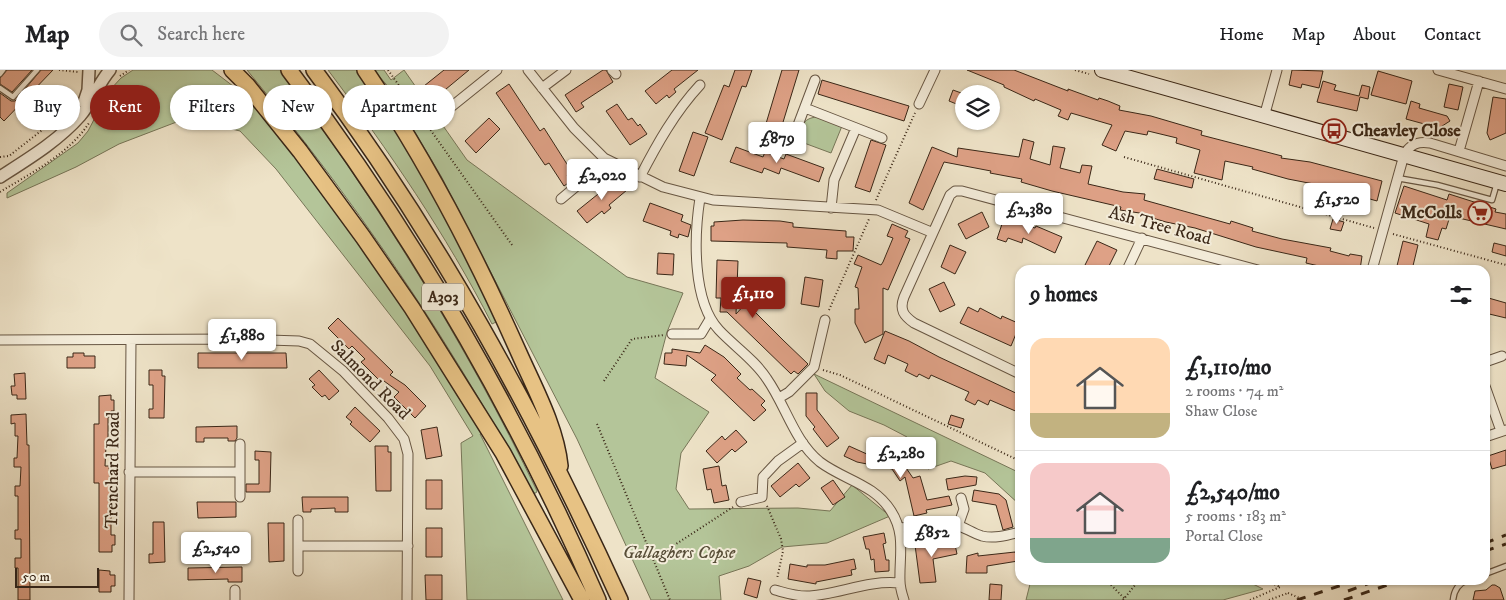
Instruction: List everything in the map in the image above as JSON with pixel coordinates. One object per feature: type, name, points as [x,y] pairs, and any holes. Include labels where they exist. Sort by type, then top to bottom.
[{"type":"highway","name":"A303","points":[[232,70],[247,85],[300,151],[412,308],[503,453],[582,600]]},
{"type":"highway","name":"A303","points":[[288,70],[335,131],[387,207],[450,308],[516,431],[598,600]]},
{"type":"highway","name":"A303","points":[[314,70],[376,156],[440,253],[506,369],[561,475],[620,600]]},
{"type":"highway","name":"A303","points":[[364,70],[427,167],[480,266],[558,446],[561,475]]},
{"type":"main road","points":[[1102,70],[1264,117],[1504,182]]},
{"type":"street","points":[[80,116],[110,70]]},
{"type":"street","points":[[455,104],[497,70]]},
{"type":"street","points":[[528,70],[574,128],[604,158],[663,187],[700,198],[872,210],[888,213],[932,232]]},
{"type":"street","points":[[542,88],[566,70]]},
{"type":"street","points":[[919,104],[935,70]]},
{"type":"street","points":[[1264,117],[1277,70]]},
{"type":"street","points":[[1438,70],[1506,88]]},
{"type":"street","points":[[80,116],[88,90],[82,71]]},
{"type":"street","points":[[798,125],[815,80]]},
{"type":"street","points":[[1460,151],[1479,81]]},
{"type":"street","points":[[640,177],[669,124],[685,101],[700,85]]},
{"type":"street","points":[[805,108],[882,138]]},
{"type":"street","points":[[831,208],[834,180],[856,128]]},
{"type":"street","points":[[0,177],[66,130]]},
{"type":"street","points":[[1373,265],[1404,155],[1412,145],[1423,142],[1460,151],[1506,166]]},
{"type":"street","points":[[561,199],[579,184],[604,158]]},
{"type":"street","name":"Ash Tree Road","points":[[1015,372],[914,323],[904,315],[902,302],[932,232],[950,195],[955,191],[962,191],[1240,265]]},
{"type":"street","points":[[700,198],[696,227],[696,252],[702,297],[710,319],[756,364],[779,398],[803,443],[821,462],[872,490],[891,511],[899,528],[902,555],[899,582],[904,600]]},
{"type":"street","points":[[1129,265],[1142,238]]},
{"type":"street","points":[[672,334],[701,334],[710,319]]},
{"type":"street","points":[[779,398],[789,392],[814,367],[825,320]]},
{"type":"street","name":"Salmond Road","points":[[0,340],[299,341],[310,344],[322,352],[388,418],[404,439],[408,454],[407,600]]},
{"type":"street","name":"Trenchard Road","points":[[129,600],[131,340]]},
{"type":"street","points":[[1490,360],[1502,356]]},
{"type":"street","points":[[1490,398],[1504,430],[1490,435]]},
{"type":"street","points":[[767,506],[762,497],[763,478],[778,461],[803,443]]},
{"type":"street","points":[[240,444],[240,497]]},
{"type":"street","points":[[129,472],[240,472]]},
{"type":"street","points":[[741,502],[762,497]]},
{"type":"street","points":[[958,526],[964,510],[961,498]]},
{"type":"street","points":[[298,520],[298,571]]},
{"type":"street","points":[[899,528],[940,523],[958,526],[981,536],[991,537],[1015,533]]},
{"type":"street","points":[[298,546],[408,546]]},
{"type":"street","points":[[775,590],[795,598],[871,583],[899,582]]},
{"type":"street","points":[[235,590],[235,600]]},
{"type":"lane","points":[[0,74],[3,70]]},
{"type":"lane","points":[[0,88],[13,97],[36,70]]},
{"type":"lane","points":[[1398,178],[1438,184],[1492,200],[1504,182]]},
{"type":"lane","points":[[1490,572],[1506,566]]},
{"type":"lane","points":[[1453,600],[1456,588],[1459,585]]},
{"type":"path","points":[[59,70],[82,71],[78,80]]},
{"type":"path","points":[[388,70],[512,245]]},
{"type":"path","points":[[825,320],[836,289],[919,104]]},
{"type":"path","points":[[0,157],[9,156],[42,130]]},
{"type":"path","points":[[1124,157],[1506,265]]},
{"type":"path","points":[[604,381],[632,339],[672,334]]},
{"type":"path","points":[[814,367],[840,375],[1015,459]]},
{"type":"path","points":[[597,424],[670,600]]},
{"type":"path","points":[[653,559],[741,502]]},
{"type":"path","points":[[767,506],[781,539],[783,551],[775,590]]},
{"type":"path","points":[[1110,585],[1124,600],[1135,585]]},
{"type":"path","points":[[1250,600],[1280,587],[1276,585]]},
{"type":"path","points":[[1269,600],[1288,593],[1304,600]]},
{"type":"green space","points":[[133,70],[212,70],[232,85],[170,85],[170,124],[160,128],[160,85],[115,85]]},
{"type":"green space","points":[[247,70],[280,70],[291,85],[263,85],[263,90]]},
{"type":"green space","points":[[328,70],[357,70],[366,85],[342,85],[342,89]]},
{"type":"green space","points":[[373,70],[384,70],[391,80],[404,70],[414,85],[387,85]]},
{"type":"green space","points":[[253,103],[263,116],[263,130],[274,130],[340,216],[412,320],[483,433],[480,434],[563,600],[467,600],[461,443],[473,436],[430,366],[276,169],[240,131],[236,130],[253,130]]},
{"type":"green space","points":[[817,117],[842,126],[831,153],[796,140],[805,122],[808,119]]},
{"type":"green space","points":[[90,127],[90,130],[156,130],[119,144],[76,167],[7,198],[7,193],[78,143]]},
{"type":"green space","points":[[295,130],[323,130],[385,222],[450,327],[509,436],[537,491],[536,493],[533,493],[470,384],[412,291],[359,215]]},
{"type":"green space","points":[[394,130],[449,226],[498,321],[492,324],[436,225],[373,131]]},
{"type":"green space","name":"Gallaghers Copse","points":[[414,130],[446,130],[467,160],[627,277],[683,293],[667,332],[655,378],[709,412],[681,453],[676,489],[689,509],[798,508],[830,511],[852,485],[890,516],[827,543],[782,547],[749,566],[719,576],[721,600],[651,600],[577,439],[441,176]]},
{"type":"green space","points":[[814,374],[1015,471],[1015,500],[985,473],[951,461],[928,469],[907,437],[884,425],[849,411],[825,391]]},
{"type":"green space","points":[[1030,585],[1255,585],[1263,589],[1223,600],[1026,600]]},
{"type":"building","points":[[7,70],[32,70],[18,85],[15,85],[12,92],[0,84],[0,78]]},
{"type":"building","points":[[41,70],[53,70],[39,85],[28,85]]},
{"type":"building","points":[[444,70],[469,70],[451,85],[425,85]]},
{"type":"building","points":[[603,70],[606,70],[613,82],[581,103],[584,107],[576,112],[565,95]]},
{"type":"building","points":[[672,70],[698,70],[674,89],[676,92],[669,98],[667,95],[656,104],[645,91]]},
{"type":"building","points":[[735,70],[752,70],[746,87],[742,86],[722,140],[705,133],[724,85],[729,87]]},
{"type":"building","points":[[782,70],[799,70],[780,132],[765,127]]},
{"type":"building","points":[[967,70],[1014,70],[1068,91],[1068,89],[1098,100],[1099,98],[1108,101],[1120,106],[1119,110],[1151,116],[1202,131],[1201,135],[1282,156],[1281,158],[1310,162],[1382,181],[1377,201],[1225,161],[1222,180],[1194,173],[1200,150],[1176,143],[1177,138],[1148,131],[1147,135],[1125,131],[1116,151],[1102,145],[1112,125],[1071,113],[1068,120],[1058,116],[1061,110],[1035,99],[1034,101],[1004,87],[1004,85]]},
{"type":"building","points":[[1292,70],[1323,71],[1319,88],[1302,84],[1301,88],[1289,85]]},
{"type":"building","points":[[1378,71],[1412,81],[1406,104],[1371,95]]},
{"type":"building","points":[[822,80],[909,106],[904,121],[818,94]]},
{"type":"building","points":[[1323,81],[1336,85],[1334,90],[1359,96],[1362,85],[1370,87],[1368,99],[1360,97],[1357,111],[1317,102]]},
{"type":"building","points":[[509,84],[540,131],[544,128],[572,172],[567,175],[571,181],[564,186],[549,163],[545,165],[496,93]]},
{"type":"building","points":[[1449,84],[1463,87],[1458,110],[1444,107]]},
{"type":"building","points":[[953,90],[955,91],[955,103],[949,101]]},
{"type":"building","points":[[0,93],[11,101],[15,101],[15,110],[4,121],[0,117]]},
{"type":"building","points":[[1493,97],[1506,99],[1506,133],[1490,140],[1487,133]]},
{"type":"building","points":[[1411,101],[1420,104],[1419,108],[1447,116],[1450,121],[1439,128],[1406,119]]},
{"type":"building","points":[[617,104],[628,120],[632,118],[638,126],[640,124],[647,134],[630,145],[606,111]]},
{"type":"building","points":[[489,118],[500,129],[476,153],[465,141]]},
{"type":"building","points":[[693,132],[708,137],[694,176],[679,171]]},
{"type":"building","points":[[1023,139],[1034,142],[1030,159],[1050,165],[1053,146],[1065,148],[1060,168],[1080,173],[1082,165],[1092,166],[1088,184],[1123,192],[1145,194],[1144,200],[1230,224],[1231,221],[1253,228],[1252,231],[1282,239],[1331,248],[1330,251],[1349,256],[1350,254],[1362,256],[1361,265],[1315,265],[1306,263],[1307,258],[1256,247],[1195,228],[1146,216],[1146,214],[1120,210],[1121,207],[1021,182],[1022,179],[944,162],[923,210],[909,203],[932,147],[957,157],[958,148],[1019,157]]},
{"type":"building","points":[[871,140],[886,145],[870,192],[855,187]]},
{"type":"building","points":[[736,147],[763,157],[765,152],[784,159],[786,154],[824,168],[819,182],[781,168],[779,174],[764,168],[762,173],[730,162]]},
{"type":"building","points":[[1157,169],[1194,179],[1192,188],[1154,179]]},
{"type":"building","points":[[618,178],[627,190],[609,205],[611,208],[604,214],[602,211],[587,223],[577,211]]},
{"type":"building","points":[[1404,186],[1447,200],[1449,194],[1496,209],[1495,212],[1506,214],[1506,229],[1450,216],[1446,229],[1442,228],[1438,240],[1426,237],[1429,224],[1395,213]]},
{"type":"building","points":[[650,203],[683,215],[681,221],[691,225],[688,237],[679,234],[678,238],[670,235],[671,231],[643,221]]},
{"type":"building","points":[[982,212],[989,227],[966,239],[958,224]]},
{"type":"building","points":[[1004,218],[1035,228],[1036,226],[1062,237],[1055,253],[1023,238],[1022,243],[1008,238],[1006,242],[997,239]]},
{"type":"building","points":[[1333,219],[1344,222],[1341,231],[1330,229]]},
{"type":"building","points":[[743,220],[780,221],[793,223],[793,227],[846,231],[846,237],[854,237],[853,251],[837,251],[837,259],[826,258],[827,250],[787,247],[787,243],[711,241],[711,226],[714,226],[714,222]]},
{"type":"building","points":[[892,224],[908,231],[905,237],[910,239],[888,290],[883,288],[883,334],[865,343],[855,323],[855,309],[859,309],[858,288],[855,287],[862,267],[854,264],[858,255],[881,265],[893,238],[887,236]]},
{"type":"building","points":[[1097,241],[1117,250],[1110,265],[1085,265]]},
{"type":"building","points":[[1403,241],[1418,245],[1413,265],[1397,265]]},
{"type":"building","points":[[1494,243],[1506,246],[1506,256],[1492,252]]},
{"type":"building","points":[[950,245],[966,252],[955,274],[941,267]]},
{"type":"building","points":[[658,253],[674,254],[673,275],[657,274]]},
{"type":"building","points":[[717,260],[738,261],[736,314],[746,303],[808,364],[798,374],[794,371],[791,374],[727,312],[720,312],[721,298],[716,298]]},
{"type":"building","points":[[805,277],[823,280],[819,307],[801,304]]},
{"type":"building","points":[[944,282],[955,305],[940,312],[929,289]]},
{"type":"building","points":[[1490,298],[1506,303],[1506,318],[1490,314]]},
{"type":"building","points":[[968,307],[978,312],[980,308],[1001,319],[1002,316],[1015,322],[1015,336],[1011,346],[960,323]]},
{"type":"building","points":[[338,318],[393,372],[390,375],[405,385],[426,406],[415,418],[394,397],[399,392],[384,381],[382,383],[361,362],[365,359],[352,346],[349,349],[328,328]]},
{"type":"building","points":[[885,331],[1015,393],[1015,411],[990,400],[988,405],[978,400],[975,405],[965,400],[969,392],[931,375],[929,379],[919,374],[917,377],[905,371],[908,364],[888,355],[885,364],[874,359]]},
{"type":"building","points":[[705,345],[724,357],[741,374],[737,378],[765,401],[761,405],[766,410],[754,421],[711,380],[716,375],[687,355],[686,366],[664,364],[665,353],[672,353],[672,349],[700,353]]},
{"type":"building","points":[[73,353],[95,356],[95,368],[67,368],[67,357],[73,357]]},
{"type":"building","points":[[198,353],[286,353],[287,368],[198,368]]},
{"type":"building","points":[[149,370],[162,370],[162,376],[165,376],[164,418],[149,418],[149,409],[153,409],[153,385],[149,385]]},
{"type":"building","points":[[319,370],[339,391],[329,400],[325,395],[322,397],[312,387],[315,385],[309,379]]},
{"type":"building","points":[[25,373],[26,399],[17,399],[17,395],[12,395],[11,386],[15,386],[14,374]]},
{"type":"building","points":[[806,393],[817,393],[817,410],[839,438],[827,447],[806,416]]},
{"type":"building","points":[[111,395],[111,400],[114,400],[114,411],[111,411],[111,417],[108,417],[108,446],[106,446],[105,466],[109,466],[111,499],[115,499],[115,510],[111,510],[111,535],[115,535],[115,545],[112,545],[112,552],[99,552],[99,483],[94,483],[94,424],[99,424],[99,396]]},
{"type":"building","points":[[355,407],[380,431],[370,442],[350,424],[352,422],[346,417]]},
{"type":"building","points":[[26,414],[27,445],[29,445],[30,600],[18,600],[18,568],[15,568],[15,558],[21,558],[21,539],[15,539],[15,530],[18,530],[18,496],[15,496],[15,486],[20,486],[21,467],[14,467],[14,458],[17,458],[18,436],[15,436],[15,423],[11,424],[11,415]]},
{"type":"building","points":[[951,415],[964,419],[961,428],[948,424]]},
{"type":"building","points":[[237,426],[237,438],[235,441],[228,441],[228,438],[204,438],[204,442],[196,442],[196,427]]},
{"type":"building","points":[[437,427],[442,456],[426,459],[421,430]]},
{"type":"building","points":[[736,430],[747,442],[735,452],[732,449],[717,463],[706,451],[722,436],[725,440]]},
{"type":"building","points":[[375,446],[388,446],[388,452],[391,452],[391,491],[376,491]]},
{"type":"building","points":[[849,446],[869,455],[870,450],[906,458],[902,462],[913,478],[920,476],[927,500],[949,496],[952,505],[926,510],[927,513],[914,516],[905,477],[900,481],[892,469],[857,462],[844,456]]},
{"type":"building","points":[[1506,450],[1506,465],[1492,469],[1490,455]]},
{"type":"building","points":[[255,451],[271,452],[270,492],[246,492],[246,484],[259,484],[259,460],[255,460]]},
{"type":"building","points":[[798,463],[810,478],[799,487],[796,484],[780,497],[771,486]]},
{"type":"building","points":[[719,466],[722,486],[726,485],[729,500],[714,503],[711,489],[707,490],[703,469]]},
{"type":"building","points":[[965,476],[977,477],[976,485],[948,490],[946,479]]},
{"type":"building","points":[[426,480],[442,480],[442,509],[426,509]]},
{"type":"building","points":[[833,480],[845,497],[833,505],[821,488]]},
{"type":"building","points":[[974,490],[999,494],[1006,500],[1013,527],[1003,530],[996,505],[972,501]]},
{"type":"building","points":[[302,497],[348,497],[348,512],[335,512],[335,508],[311,509],[311,512],[303,512]]},
{"type":"building","points":[[197,502],[236,502],[236,517],[198,518]]},
{"type":"building","points":[[153,522],[164,522],[165,562],[149,563],[149,554],[153,554]]},
{"type":"building","points":[[268,523],[284,523],[284,561],[269,562]]},
{"type":"building","points":[[426,528],[442,528],[442,557],[426,557]]},
{"type":"building","points":[[884,533],[886,543],[883,544],[886,560],[889,560],[889,571],[875,572],[874,559],[871,560],[869,549],[866,549],[863,537]]},
{"type":"building","points":[[934,540],[935,544],[954,540],[957,554],[933,559],[936,582],[920,583],[915,545]]},
{"type":"building","points":[[1015,552],[1015,561],[987,566],[987,573],[966,573],[967,556],[978,553],[978,556]]},
{"type":"building","points":[[854,559],[856,569],[851,570],[852,575],[816,582],[816,584],[788,579],[790,564],[807,567],[807,565],[825,565]]},
{"type":"building","points":[[242,567],[242,582],[228,582],[228,579],[188,580],[188,568]]},
{"type":"building","points":[[99,570],[110,571],[110,575],[115,575],[115,586],[111,586],[111,592],[99,592]]},
{"type":"building","points":[[425,575],[442,575],[442,600],[426,600]]},
{"type":"building","points":[[748,578],[761,581],[757,598],[744,594]]},
{"type":"building","points":[[990,584],[1002,585],[1001,600],[989,600]]},
{"type":"building","points":[[1492,585],[1500,588],[1504,600],[1473,600],[1475,591],[1486,590]]},
{"type":"railway","points":[[1490,541],[1506,535]]},
{"type":"railway","points":[[1490,549],[1506,544]]},
{"type":"railway","points":[[1297,600],[1342,585]]},
{"type":"railway","points":[[1348,591],[1364,585]]},
{"type":"railway","points":[[1344,600],[1388,585]]},
{"type":"place","name":"Cheavley Close","points":[[1334,131]]},
{"type":"place","name":"McColls","points":[[1480,213]]}]
